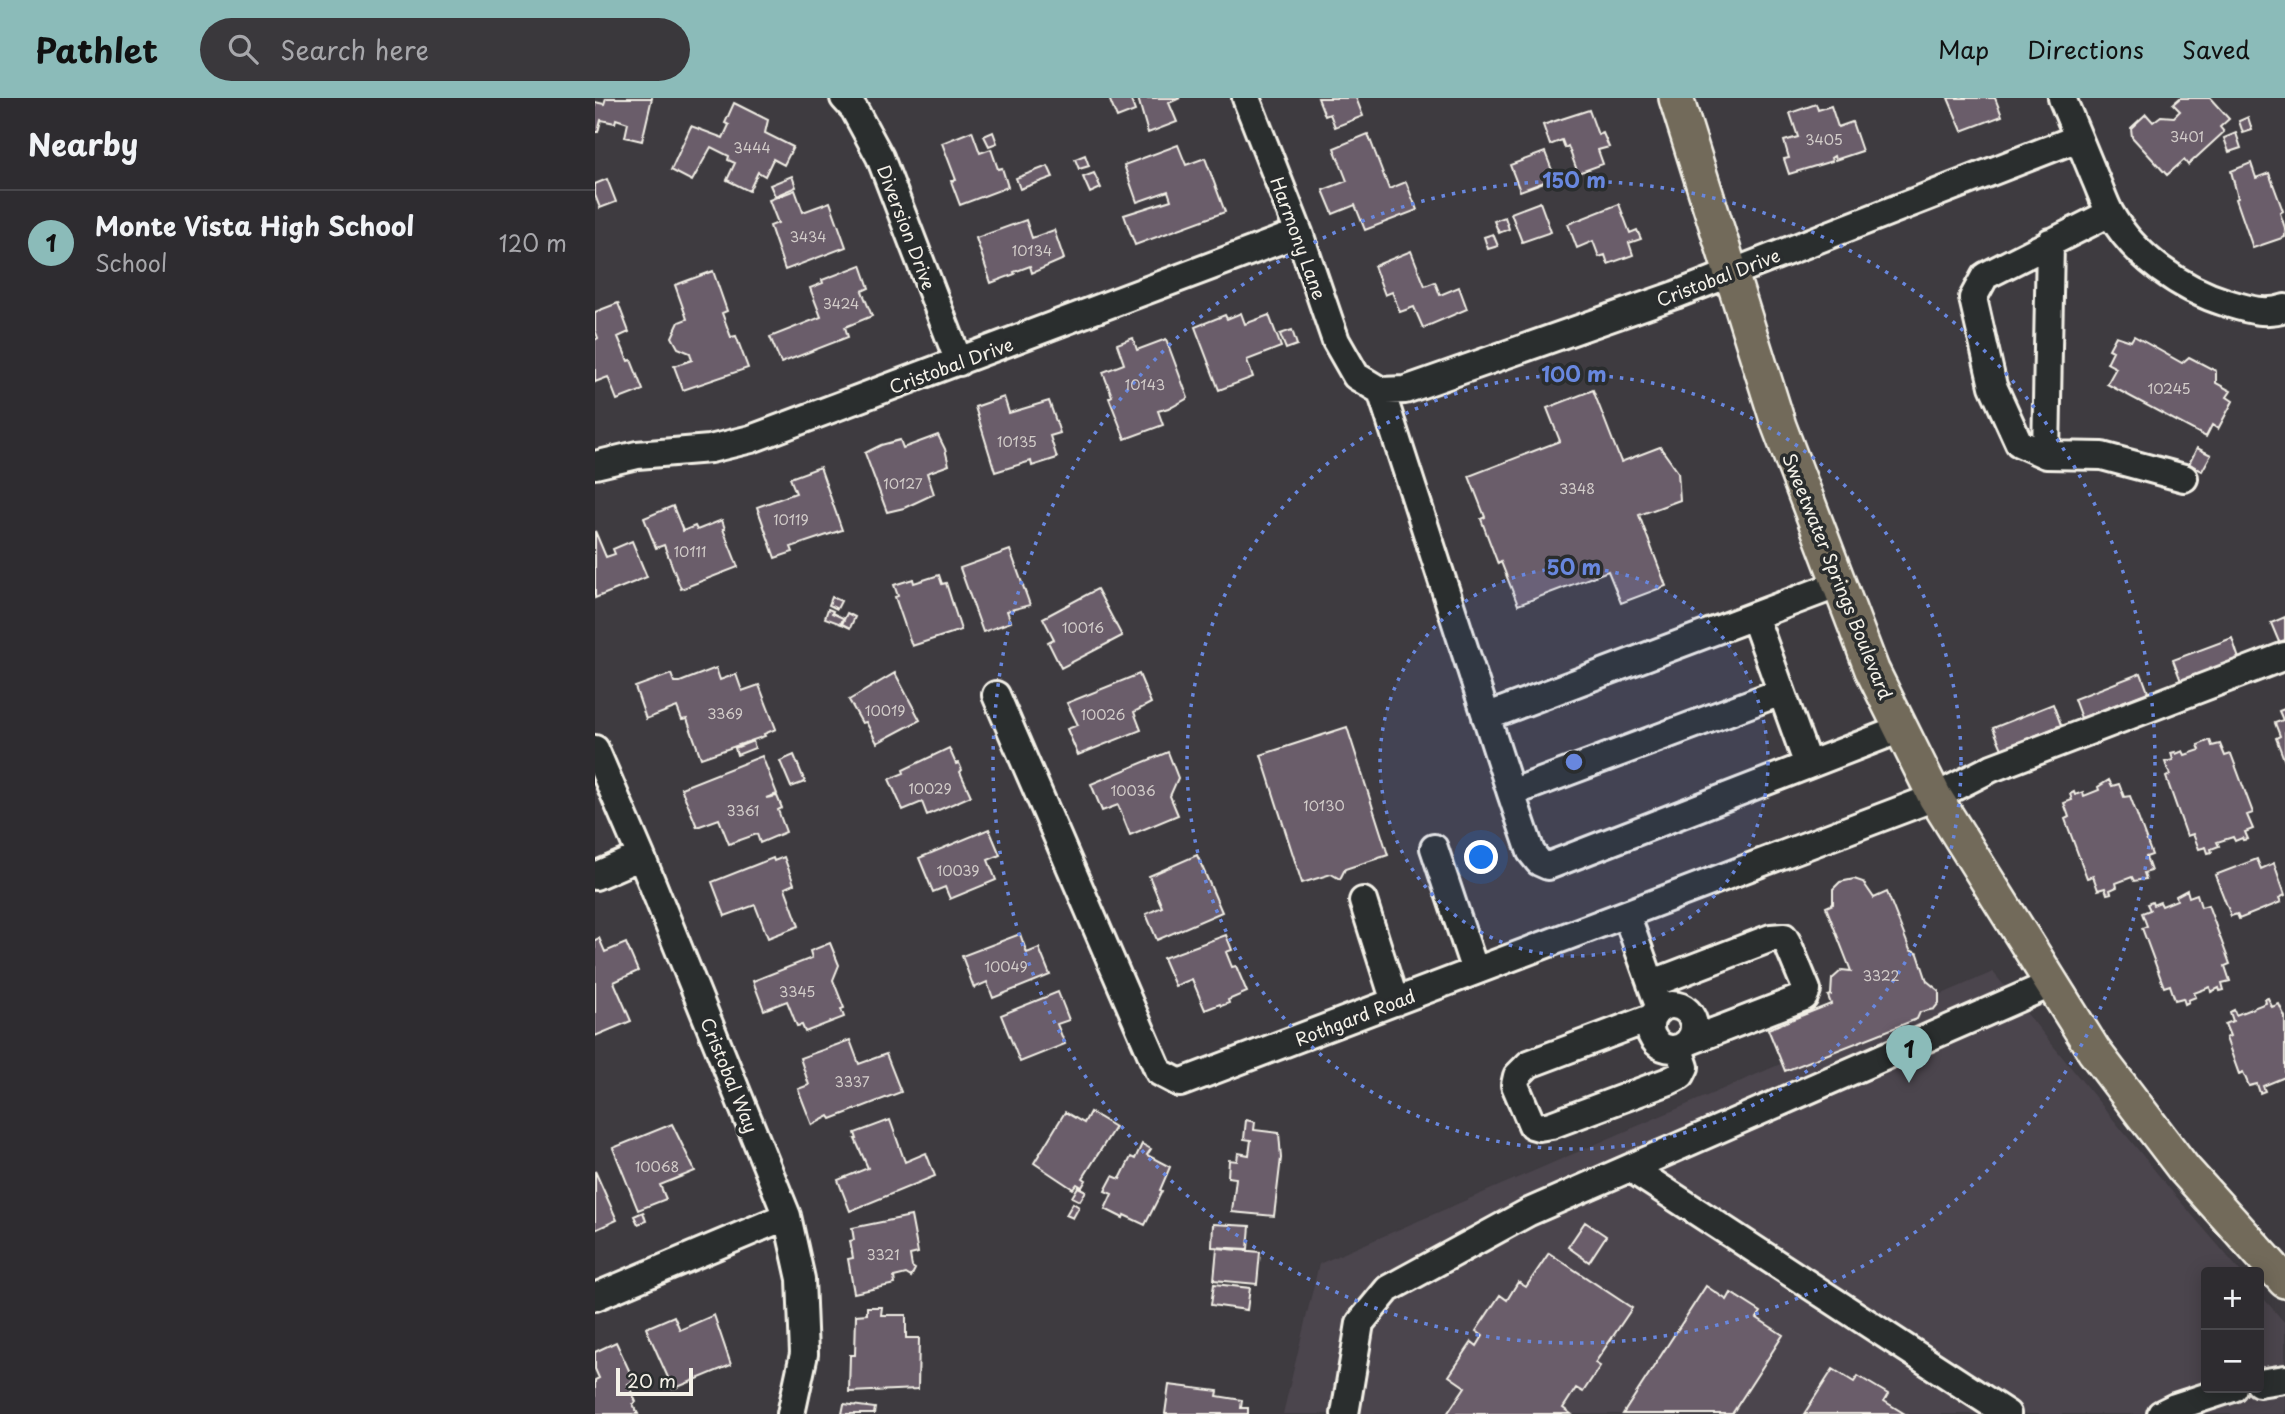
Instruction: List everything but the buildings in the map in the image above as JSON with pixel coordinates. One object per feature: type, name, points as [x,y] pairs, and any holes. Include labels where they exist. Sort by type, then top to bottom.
[{"type":"main road","name":"Sweetwater Springs Boulevard","points":[[1677,98],[1780,426],[1872,670],[1935,796],[2094,1051],[2184,1169],[2285,1281]]},
{"type":"street","name":"Diversion Drive","points":[[844,98],[854,109],[880,157],[958,362]]},
{"type":"street","name":"Harmony Lane","points":[[1246,98],[1299,233],[1336,341],[1356,376],[1381,391]]},
{"type":"street","points":[[2062,98],[2110,213],[2147,257],[2169,275],[2193,289],[2244,309],[2271,313],[2285,308]]},
{"type":"street","name":"Cristobal Drive","points":[[1381,391],[1405,390],[1675,295],[2078,138]]},
{"type":"street","points":[[2110,213],[1985,276],[1973,298],[1993,386],[2019,443],[2046,455],[2102,456],[2185,478]]},
{"type":"street","name":"Cristobal Drive","points":[[595,465],[637,455],[710,449],[751,439],[1299,233]]},
{"type":"street","points":[[2046,455],[2050,242]]},
{"type":"street","points":[[1381,391],[1511,793],[1531,852],[1539,862],[1548,866],[1901,729]]},
{"type":"street","points":[[1486,717],[1839,584]]},
{"type":"street","points":[[1753,616],[1808,765]]},
{"type":"street","name":"Rothgard Road","points":[[996,695],[1159,1072],[1180,1083],[1935,796],[1992,768],[2285,656]]},
{"type":"street","points":[[1511,793],[1781,692]]},
{"type":"street","name":"Cristobal Way","points":[[595,749],[787,1216],[801,1279],[804,1354],[791,1414]]},
{"type":"street","points":[[1434,848],[1475,971]]},
{"type":"street","points":[[595,876],[641,856]]},
{"type":"street","points":[[1363,901],[1395,1002]]},
{"type":"street","points":[[1626,914],[1654,1004],[1650,1031],[1656,1042],[1667,1049],[1685,1045],[1804,997],[1807,990],[1787,942],[1784,937],[1771,938],[1654,1004],[1529,1064],[1517,1076],[1515,1085],[1531,1125],[1551,1125],[1681,1075],[1685,1067],[1685,1045]]},
{"type":"street","points":[[1345,1414],[1360,1323],[1388,1289],[1529,1212],[2053,984]]},
{"type":"street","points":[[1630,1168],[2007,1414]]},
{"type":"street","points":[[595,1297],[787,1216]]},
{"type":"street","points":[[2264,1382],[2285,1379]]},
{"type":"street","points":[[2161,1414],[2218,1393]]},
{"type":"shaded area","points":[[1993,972],[2237,1267],[2201,1267],[2201,1393],[2264,1393],[2264,1299],[2285,1323],[2285,1414],[1283,1414],[1319,1264]]},
{"type":"place","name":"Monte Vista High School","points":[[1909,1083]]}]
